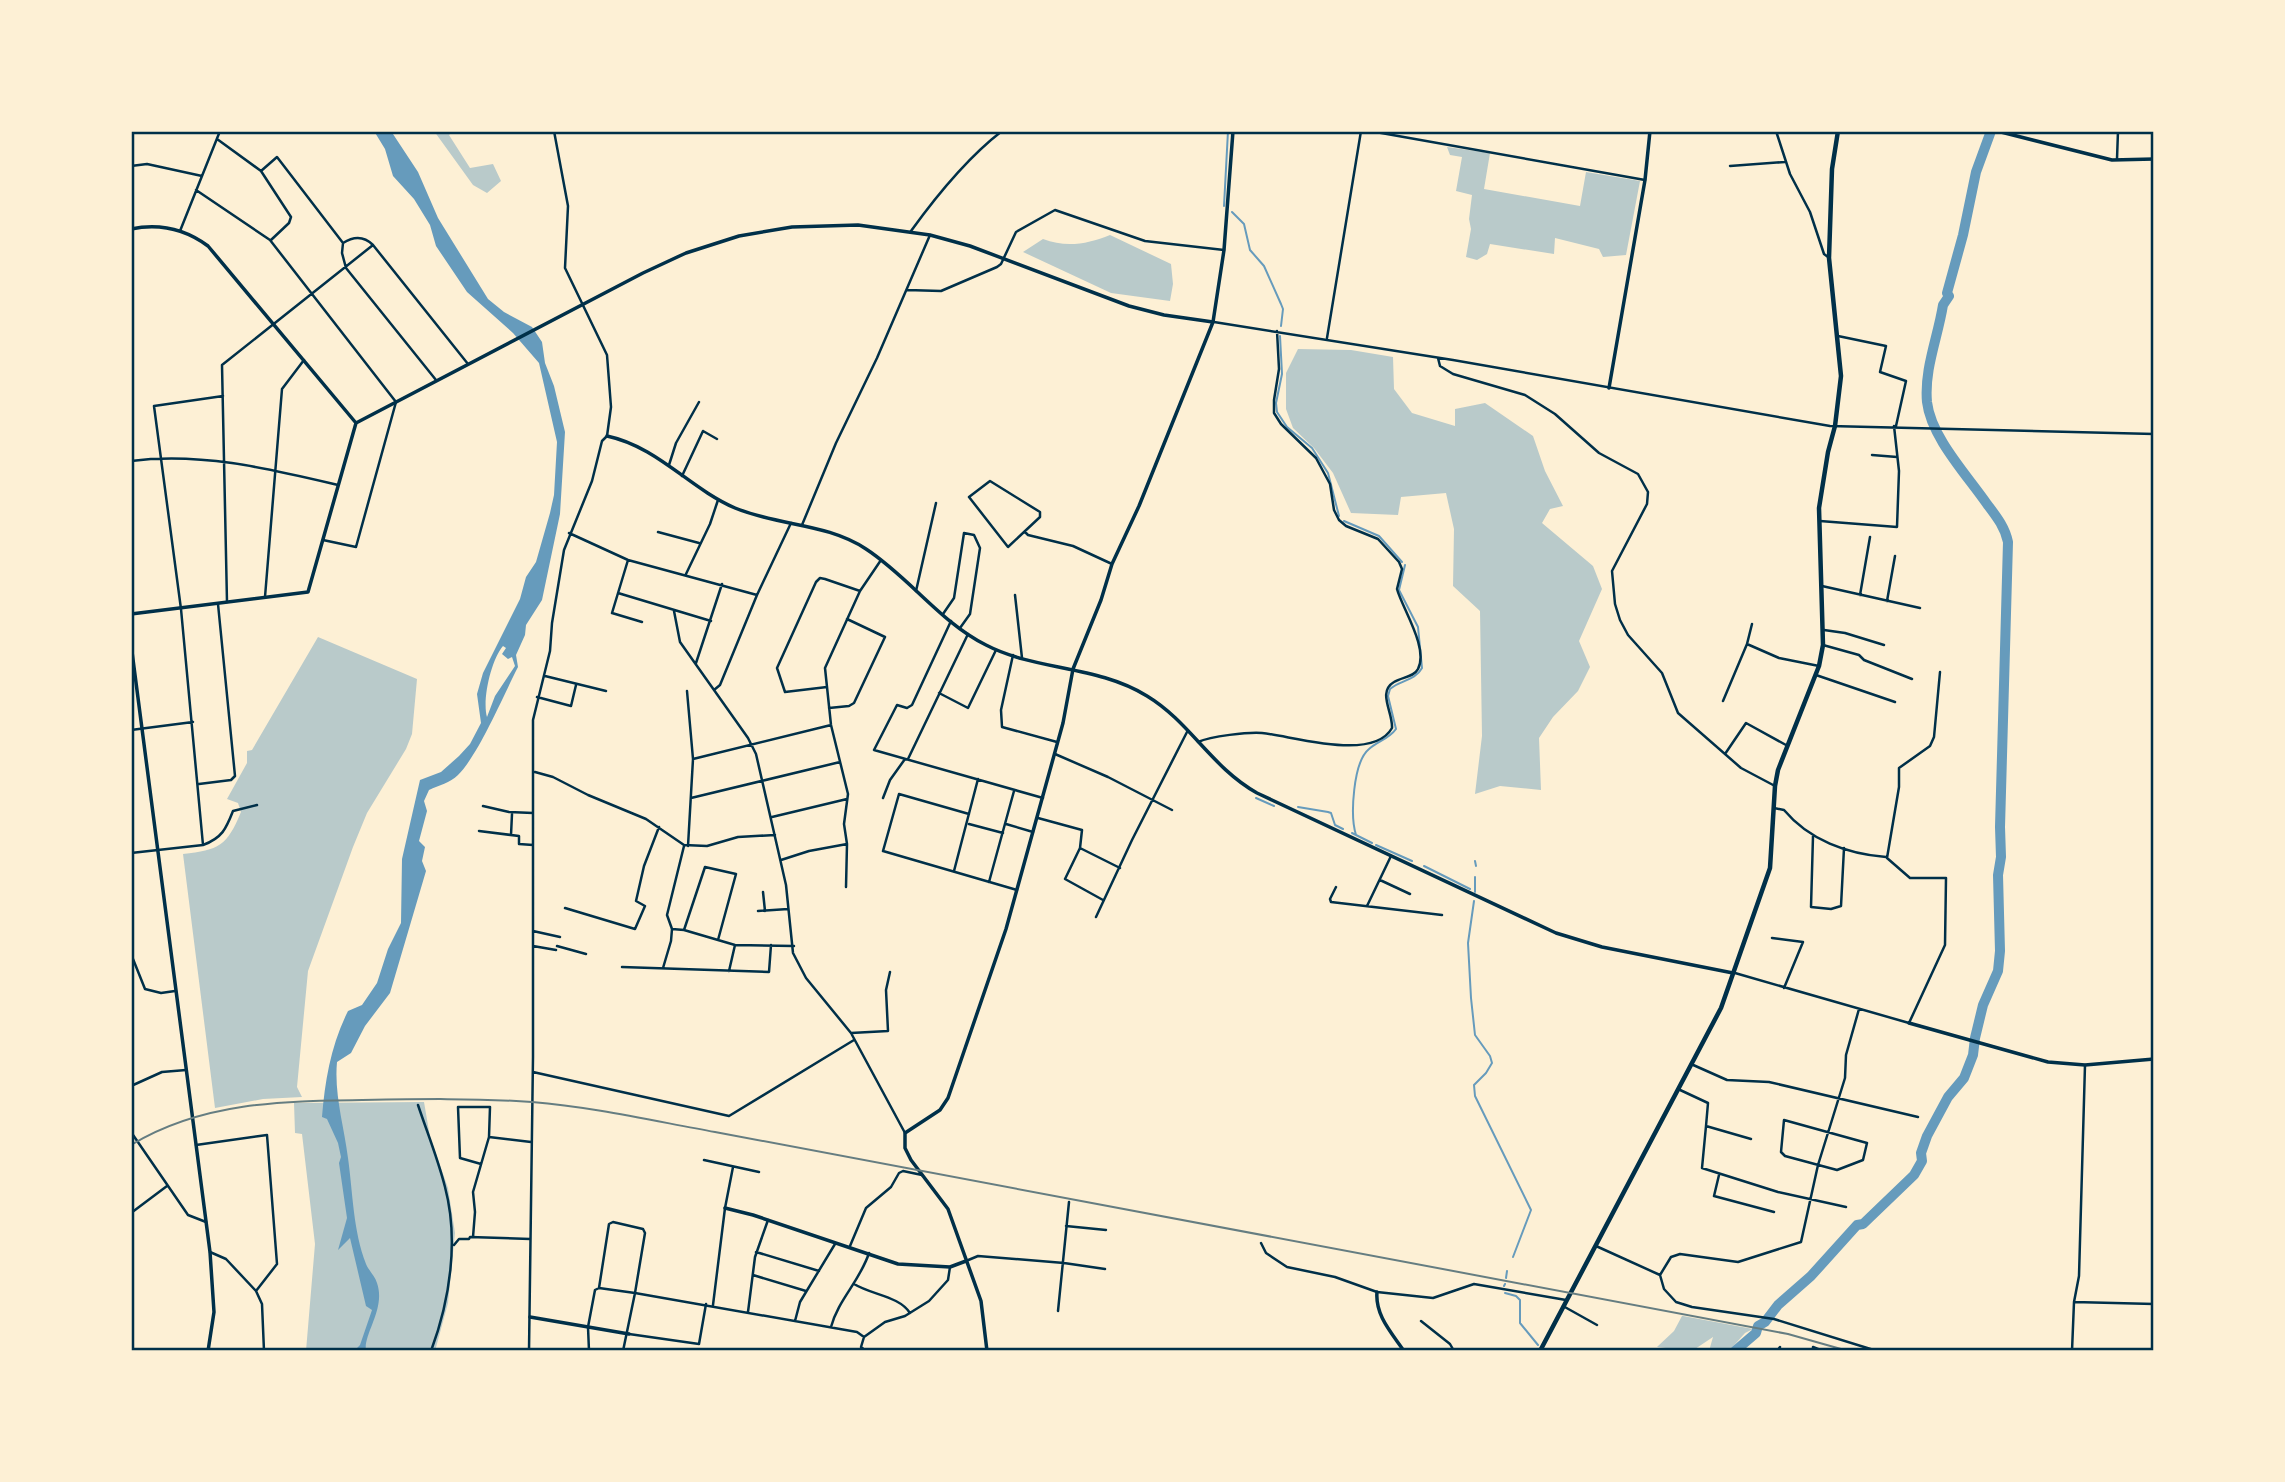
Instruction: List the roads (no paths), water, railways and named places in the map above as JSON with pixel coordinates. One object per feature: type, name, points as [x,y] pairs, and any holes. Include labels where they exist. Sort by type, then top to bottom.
[{"type":"main road","points":[[1540,1351],[1721,1008],[1770,868],[1775,786],[1786,746],[1816,675],[1823,645],[1820,493],[1835,426],[1841,376],[1829,258],[1832,169],[1838,131]]},
{"type":"street","points":[[180,230],[220,131]]},
{"type":"street","points":[[529,1351],[533,720],[551,652],[559,570],[569,533],[590,489],[602,440],[607,436],[611,407],[607,355],[565,268],[568,206],[554,131]]},
{"type":"street","points":[[911,231],[978,152],[1002,131]]},
{"type":"street","points":[[905,1133],[940,1110],[948,1098],[996,962],[1017,890],[1058,743],[1073,669],[1101,600],[1112,564],[1139,506],[1213,322],[1224,250],[1233,131]]},
{"type":"street","points":[[1327,338],[1361,131]]},
{"type":"street","points":[[1370,131],[1645,180]]},
{"type":"street","points":[[1609,388],[1645,180],[1650,131]]},
{"type":"street","points":[[1776,131],[1785,162],[1810,212],[1824,254],[1829,258]]},
{"type":"street","points":[[1997,131],[2117,160],[2154,159]]},
{"type":"street","points":[[2117,160],[2119,131]]},
{"type":"street","points":[[217,139],[261,171],[291,217],[289,223],[270,240]]},
{"type":"street","points":[[261,171],[276,157],[343,243],[342,253],[346,268],[436,380]]},
{"type":"street","points":[[1730,166],[1785,162]]},
{"type":"street","points":[[131,166],[147,164],[202,176]]},
{"type":"street","points":[[196,190],[270,240],[396,402]]},
{"type":"street","points":[[907,290],[941,291],[996,267],[1003,259],[1016,232],[1055,210],[1145,241],[1224,250]]},
{"type":"street","points":[[131,614],[308,592],[356,423],[686,253],[747,234],[792,227],[840,224],[911,231],[1003,259],[1129,306],[1164,315],[1327,338],[1835,426],[2154,434]]},
{"type":"street","points":[[131,229],[156,227],[180,230],[195,237],[213,251],[356,423]]},
{"type":"street","points":[[802,525],[930,235]]},
{"type":"street","points":[[343,243],[364,238],[373,245],[468,364]]},
{"type":"street","points":[[227,602],[222,365],[373,245]]},
{"type":"street","points":[[1197,743],[1201,740],[1260,733],[1343,745],[1373,741],[1387,735],[1392,728],[1387,690],[1397,680],[1416,671],[1419,663],[1414,628],[1397,593],[1401,565],[1378,539],[1346,526],[1339,520],[1334,510],[1330,484],[1316,458],[1281,424],[1274,413],[1279,369],[1276,331]]},
{"type":"street","points":[[1819,521],[1897,527],[1899,471],[1895,426],[1906,382],[1880,372],[1886,346],[1838,337]]},
{"type":"street","points":[[1438,358],[1440,366],[1453,374],[1525,396],[1555,414],[1599,453],[1638,474],[1648,492],[1647,504],[1612,571],[1615,604],[1620,620],[1628,635],[1662,673],[1678,713],[1741,768],[1775,786]]},
{"type":"street","points":[[265,597],[282,389],[304,360]]},
{"type":"street","points":[[203,845],[181,609],[154,406],[223,396]]},
{"type":"street","points":[[323,540],[356,547],[396,402]]},
{"type":"street","points":[[669,466],[676,443],[699,402]]},
{"type":"street","points":[[682,476],[703,431],[717,439]]},
{"type":"street","points":[[607,436],[641,447],[718,500],[755,515],[802,525],[850,540],[881,560],[960,628],[996,650],[1104,676],[1138,691],[1168,712],[1239,783],[1539,925],[1579,941],[1735,973],[2048,1062],[2085,1065],[2154,1059]]},
{"type":"street","points":[[1872,455],[1897,457]]},
{"type":"street","points":[[131,461],[162,457],[225,461],[338,485]]},
{"type":"street","points":[[990,481],[1040,512],[1040,517],[1025,532],[1007,547],[970,497],[990,481]]},
{"type":"street","points":[[686,574],[710,524],[718,500]]},
{"type":"street","points":[[916,591],[936,503]]},
{"type":"street","points":[[715,690],[720,685],[757,595],[792,523]]},
{"type":"street","points":[[658,532],[700,543]]},
{"type":"street","points":[[1025,532],[1073,546],[1112,564]]},
{"type":"street","points":[[569,533],[628,561],[686,574],[757,595]]},
{"type":"street","points":[[943,614],[954,598],[964,533],[970,533],[977,539],[980,548],[970,614],[960,628]]},
{"type":"street","points":[[1860,595],[1870,537]]},
{"type":"street","points":[[1887,601],[1895,556]]},
{"type":"street","points":[[846,887],[847,844],[844,824],[847,800],[831,725],[825,668],[860,591],[881,560]]},
{"type":"street","points":[[628,561],[612,613],[642,622]]},
{"type":"street","points":[[827,687],[785,692],[777,668],[820,578],[860,591]]},
{"type":"street","points":[[696,663],[722,584]]},
{"type":"street","points":[[1822,586],[1920,608]]},
{"type":"street","points":[[618,593],[711,621]]},
{"type":"street","points":[[1015,594],[1022,658]]},
{"type":"street","points":[[199,784],[231,780],[235,776],[218,603]]},
{"type":"street","points":[[674,611],[680,642],[751,745],[781,860],[793,953],[806,978],[851,1032],[905,1133],[907,1155],[948,1209],[981,1301],[987,1351]]},
{"type":"street","points":[[829,708],[854,703],[885,637],[847,619]]},
{"type":"street","points":[[951,621],[912,705],[907,708],[897,705],[874,750],[1043,798]]},
{"type":"street","points":[[1723,701],[1747,644],[1752,624]]},
{"type":"street","points":[[1824,630],[1845,633],[1884,645]]},
{"type":"street","points":[[883,798],[890,780],[907,759],[968,634]]},
{"type":"street","points":[[131,644],[206,1222],[214,1312],[208,1351]]},
{"type":"street","points":[[1747,644],[1779,658],[1819,666]]},
{"type":"street","points":[[1823,645],[1858,655],[1864,660],[1912,679]]},
{"type":"street","points":[[939,693],[968,708],[996,650]]},
{"type":"street","points":[[1013,655],[1001,710],[1002,727],[1058,743]]},
{"type":"street","points":[[1887,858],[1899,787],[1899,768],[1930,746],[1934,737],[1940,673]]},
{"type":"street","points":[[1816,675],[1895,702]]},
{"type":"street","points":[[545,676],[606,691]]},
{"type":"street","points":[[537,697],[571,706],[577,684]]},
{"type":"street","points":[[663,968],[671,941],[667,915],[686,845],[691,797],[693,759],[687,691]]},
{"type":"street","points":[[131,730],[192,722]]},
{"type":"street","points":[[1725,754],[1746,723],[1786,746]]},
{"type":"street","points":[[693,759],[831,725]]},
{"type":"street","points":[[1096,917],[1187,732]]},
{"type":"street","points":[[1055,754],[1108,777],[1172,810]]},
{"type":"street","points":[[691,797],[840,762]]},
{"type":"street","points":[[533,772],[553,777],[587,795],[646,819],[686,845],[707,846],[738,837],[775,835]]},
{"type":"street","points":[[954,872],[978,779]]},
{"type":"street","points":[[989,882],[1015,790]]},
{"type":"street","points":[[970,814],[899,794],[883,851],[1017,890]]},
{"type":"street","points":[[771,817],[847,800]]},
{"type":"street","points":[[131,853],[203,845],[219,839],[226,830],[233,811],[257,805]]},
{"type":"street","points":[[483,806],[513,813],[533,813]]},
{"type":"street","points":[[1774,808],[1784,810],[1795,823],[1813,836],[1864,856],[1887,858],[1910,878],[1946,878],[1945,945],[1909,1023]]},
{"type":"street","points":[[511,835],[513,813]]},
{"type":"street","points":[[1037,817],[1082,830],[1080,848],[1065,880],[1103,900]]},
{"type":"street","points":[[967,824],[1003,833]]},
{"type":"street","points":[[1005,824],[1033,832]]},
{"type":"street","points":[[565,908],[635,929],[645,906],[636,901],[644,866],[659,827]]},
{"type":"street","points":[[480,831],[519,836],[519,844],[533,845]]},
{"type":"street","points":[[1813,836],[1811,907],[1831,909],[1841,906],[1844,848]]},
{"type":"street","points":[[781,860],[809,850],[847,844]]},
{"type":"street","points":[[1080,848],[1120,868]]},
{"type":"street","points":[[1367,906],[1391,856]]},
{"type":"street","points":[[684,930],[705,867],[736,874],[718,940]]},
{"type":"street","points":[[1380,880],[1410,894]]},
{"type":"street","points":[[1336,887],[1331,902],[1442,915]]},
{"type":"street","points":[[763,892],[765,911]]},
{"type":"street","points":[[758,911],[788,909]]},
{"type":"street","points":[[671,929],[735,944],[794,946]]},
{"type":"street","points":[[533,931],[560,937]]},
{"type":"street","points":[[1772,938],[1803,942],[1784,988]]},
{"type":"street","points":[[729,971],[735,944]]},
{"type":"street","points":[[622,967],[769,972],[771,945]]},
{"type":"street","points":[[533,946],[586,954]]},
{"type":"street","points":[[131,954],[145,989],[161,993],[175,991]]},
{"type":"street","points":[[851,1032],[888,1031],[886,990],[890,972]]},
{"type":"street","points":[[1859,1009],[1846,1055],[1845,1078],[1818,1165],[1801,1242],[1738,1262],[1680,1254],[1671,1257],[1660,1275],[1664,1289],[1676,1302],[1703,1309],[1774,1319],[1877,1351]]},
{"type":"street","points":[[532,1072],[729,1116],[854,1040]]},
{"type":"street","points":[[1691,1064],[1727,1080],[1769,1082],[1918,1117]]},
{"type":"street","points":[[2072,1351],[2074,1302],[2079,1276],[2085,1065]]},
{"type":"street","points":[[131,1086],[162,1072],[186,1070]]},
{"type":"street","points":[[1678,1089],[1708,1102],[1702,1168],[1719,1175],[1846,1207]]},
{"type":"street","points":[[418,1105],[446,1188],[453,1247],[445,1302],[431,1351]]},
{"type":"street","points":[[473,1237],[473,1192],[481,1164],[489,1136],[491,1107],[458,1107],[460,1158],[481,1164]]},
{"type":"street","points":[[1784,1119],[1867,1143],[1863,1160],[1837,1170],[1818,1165],[1781,1152],[1784,1119]]},
{"type":"street","points":[[1706,1126],[1751,1139]]},
{"type":"street","points":[[131,1132],[188,1215],[206,1222]]},
{"type":"street","points":[[195,1146],[267,1135],[277,1264],[256,1291]]},
{"type":"street","points":[[489,1136],[531,1142]]},
{"type":"street","points":[[704,1160],[759,1172]]},
{"type":"street","points":[[713,1305],[733,1167]]},
{"type":"street","points":[[850,1246],[866,1209],[891,1187],[899,1173],[903,1171],[922,1175]]},
{"type":"street","points":[[1719,1175],[1714,1196],[1774,1212]]},
{"type":"street","points":[[131,1213],[167,1186]]},
{"type":"street","points":[[1058,1311],[1069,1202]]},
{"type":"street","points":[[725,1208],[850,1246],[898,1264],[950,1267],[978,1256],[1105,1269]]},
{"type":"street","points":[[748,1312],[751,1274],[768,1220]]},
{"type":"street","points":[[589,1351],[588,1326],[595,1290],[599,1288],[609,1224],[612,1222],[643,1228],[645,1233],[624,1351]]},
{"type":"street","points":[[1066,1226],[1106,1230]]},
{"type":"street","points":[[453,1247],[459,1238],[530,1239]]},
{"type":"street","points":[[795,1321],[800,1302],[836,1242]]},
{"type":"street","points":[[1261,1243],[1266,1252],[1287,1267],[1335,1277],[1377,1292],[1440,1297],[1474,1284],[1566,1300]]},
{"type":"street","points":[[1595,1245],[1660,1275]]},
{"type":"street","points":[[209,1252],[226,1259],[256,1291],[262,1304],[264,1351]]},
{"type":"street","points":[[756,1252],[819,1271]]},
{"type":"street","points":[[831,1327],[835,1310],[855,1284],[869,1254]]},
{"type":"street","points":[[866,1351],[861,1348],[864,1337],[886,1322],[910,1313],[941,1290],[948,1280],[950,1267]]},
{"type":"street","points":[[751,1274],[806,1291]]},
{"type":"street","points":[[855,1284],[905,1304],[910,1313]]},
{"type":"street","points":[[599,1288],[713,1305],[857,1332],[864,1337]]},
{"type":"street","points":[[1377,1292],[1377,1310],[1404,1351]]},
{"type":"street","points":[[2074,1302],[2154,1304]]},
{"type":"street","points":[[530,1317],[699,1344],[706,1304]]},
{"type":"street","points":[[1563,1306],[1597,1325]]},
{"type":"street","points":[[1421,1321],[1450,1344],[1454,1351]]},
{"type":"street","points":[[1813,1351],[1813,1348],[1823,1351]]},
{"type":"water","points":[[374,131],[391,131],[418,172],[438,218],[488,299],[504,312],[532,327],[542,342],[545,363],[554,386],[565,432],[560,514],[542,600],[526,625],[525,635],[516,655],[518,667],[466,766],[452,780],[429,790],[424,801],[427,811],[419,841],[425,847],[422,861],[426,871],[390,993],[365,1026],[351,1053],[337,1062],[338,1098],[356,1225],[366,1264],[376,1280],[379,1293],[366,1351],[354,1351],[360,1345],[372,1310],[366,1306],[350,1238],[338,1250],[347,1218],[338,1143],[327,1119],[322,1117],[330,1063],[348,1011],[362,1005],[377,983],[388,949],[401,923],[402,859],[420,780],[441,772],[459,756],[470,744],[481,723],[477,694],[483,673],[520,599],[526,577],[536,562],[550,513],[554,495],[557,442],[539,363],[513,333],[467,292],[436,246],[430,225],[414,199],[393,176],[385,149]],"holes":[[[503,646],[506,648],[502,654],[508,659],[512,657],[515,666],[495,696],[487,717],[486,701],[491,670]]]},
{"type":"waterway","points":[[1224,206],[1228,131]]},
{"type":"waterway","points":[[1735,1351],[1756,1333],[1758,1326],[1811,1276],[1857,1225],[1863,1224],[1914,1175],[1922,1161],[1921,1153],[1927,1136],[1948,1097],[1964,1078],[1973,1055],[1983,1005],[1998,971],[1998,875],[2001,857],[2008,542],[2000,522],[1942,442],[1927,402],[1928,377],[1943,305],[1949,296],[1947,293],[1976,172],[1991,131]]},
{"type":"waterway","points":[[1232,212],[1244,224],[1250,250],[1264,266],[1281,304],[1281,326]]},
{"type":"waterway","points":[[1280,336],[1282,374],[1276,403],[1277,412],[1287,427],[1312,448],[1328,473],[1339,516]]},
{"type":"waterway","points":[[1344,521],[1379,536],[1402,562]]},
{"type":"waterway","points":[[1356,835],[1353,803],[1359,765],[1369,749],[1396,729],[1388,696],[1390,689],[1415,676],[1422,668],[1418,627],[1399,590],[1405,565]]},
{"type":"waterway","points":[[1256,798],[1274,806]]},
{"type":"waterway","points":[[1298,807],[1331,813],[1335,825],[1343,829]]},
{"type":"waterway","points":[[1352,833],[1372,843]]},
{"type":"waterway","points":[[1376,845],[1412,861]]},
{"type":"waterway","points":[[1475,861],[1476,866]]},
{"type":"waterway","points":[[1424,866],[1470,889]]},
{"type":"waterway","points":[[1475,877],[1475,892]]},
{"type":"waterway","points":[[1474,901],[1468,943],[1475,1035],[1492,1063],[1474,1085],[1475,1096],[1531,1210],[1513,1257]]},
{"type":"waterway","points":[[1506,1278],[1507,1271]]},
{"type":"waterway","points":[[1505,1293],[1520,1300],[1520,1323],[1538,1345]]},
{"type":"railway","points":[[131,1145],[186,1120],[214,1112],[272,1103],[447,1099],[555,1104],[1788,1334],[1848,1351]]}]
